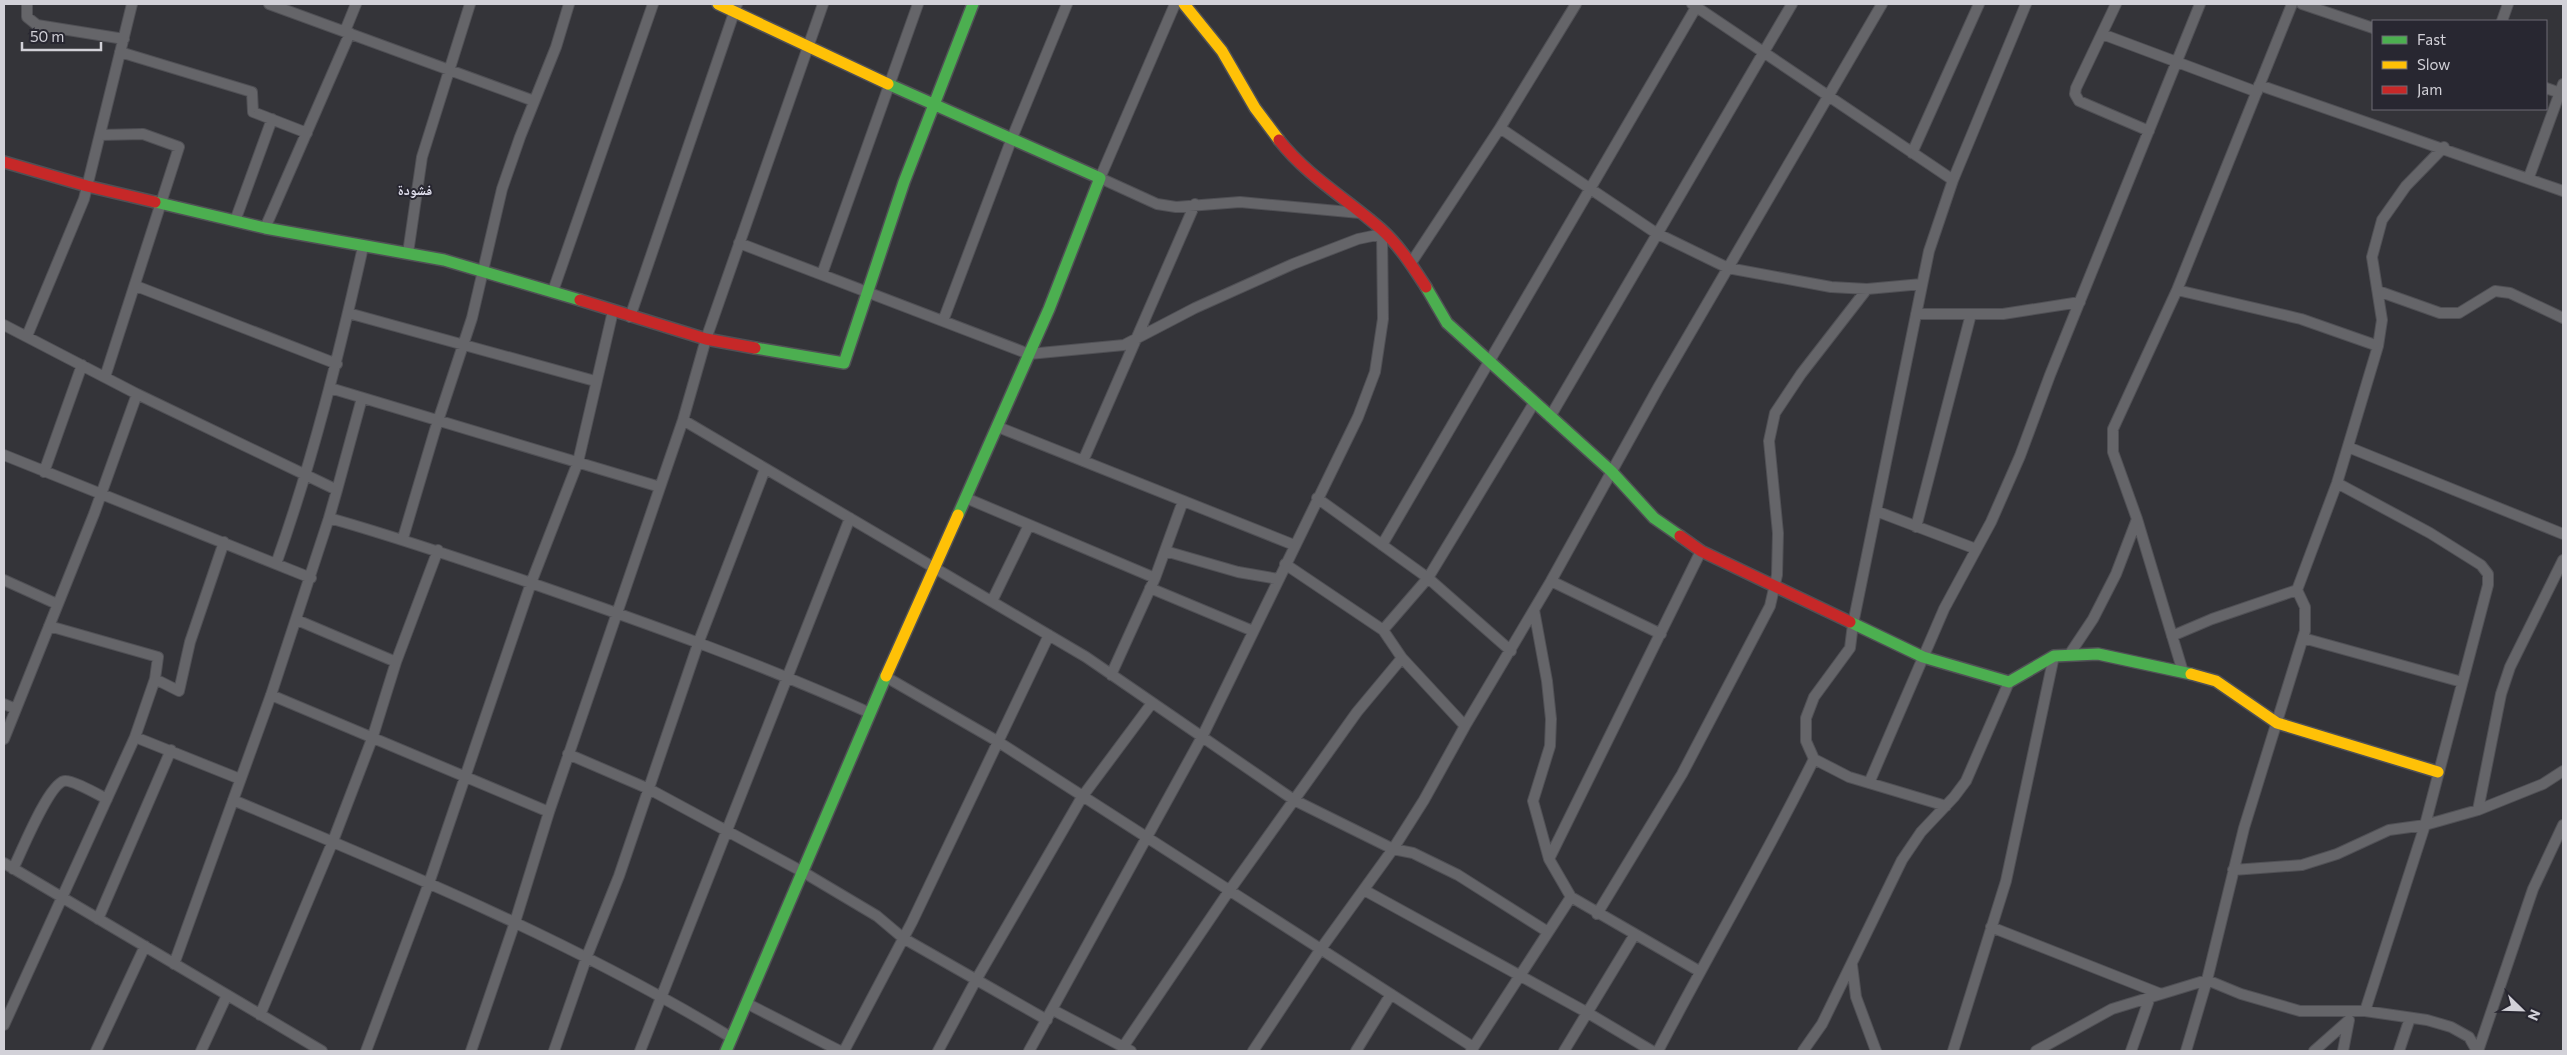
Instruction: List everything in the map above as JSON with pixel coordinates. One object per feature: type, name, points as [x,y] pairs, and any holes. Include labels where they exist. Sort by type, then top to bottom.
[{"type":"street","points":[[27,4],[27,17],[37,25],[124,39]]},
{"type":"street","points":[[27,336],[80,210],[132,4]]},
{"type":"street","points":[[264,228],[307,133],[348,32],[356,4]]},
{"type":"street","points":[[408,253],[422,158],[470,4]]},
{"type":"street","points":[[403,538],[438,420],[464,345],[502,189],[556,46],[569,4]]},
{"type":"street","points":[[553,291],[653,4]]},
{"type":"street","points":[[718,4],[736,8],[808,47],[1157,204],[1176,207],[1194,204],[1240,202],[1360,213]]},
{"type":"street","points":[[471,1051],[515,922],[568,754],[683,420],[706,339],[822,4]]},
{"type":"street","points":[[822,274],[918,4]]},
{"type":"street","points":[[4,162],[87,186],[264,228],[363,247],[408,253],[483,270],[706,339],[844,364],[866,291],[933,103],[973,4]]},
{"type":"street","points":[[944,321],[1012,138],[1067,4]]},
{"type":"street","points":[[726,1051],[748,1004],[870,712],[998,427],[1100,178],[1175,4]]},
{"type":"street","points":[[1184,4],[1222,51],[1255,108],[1283,145],[1312,175],[1382,232],[1411,262],[1447,323],[1611,471],[1654,518],[1701,551],[1923,657],[2009,682]]},
{"type":"street","points":[[1411,262],[1500,128],[1576,4]]},
{"type":"street","points":[[1550,417],[1656,233],[1792,4]]},
{"type":"street","points":[[1253,1051],[1320,950],[1393,849],[1465,726],[1512,651],[1611,471],[1882,4]]},
{"type":"street","points":[[1912,153],[1979,4]]},
{"type":"street","points":[[1946,806],[1869,783],[1829,768],[1814,759],[1806,741],[1806,718],[1814,697],[1850,648],[1853,624],[1929,251],[1953,180],[2026,4]]},
{"type":"street","points":[[2116,4],[2076,88],[2075,94],[2079,101],[2149,131]]},
{"type":"street","points":[[1869,783],[1944,609],[1991,522],[2020,456],[2200,4]]},
{"type":"street","points":[[2183,672],[2137,520],[2113,452],[2113,428],[2177,290],[2292,4]]},
{"type":"street","points":[[2302,4],[2372,28]]},
{"type":"street","points":[[2502,20],[2508,4]]},
{"type":"street","points":[[275,5],[534,101]]},
{"type":"street","points":[[1382,545],[1591,189],[1695,5],[1764,54],[1953,180]]},
{"type":"street","points":[[630,317],[736,8]]},
{"type":"street","points":[[2102,34],[2178,63],[2444,147],[2563,190]]},
{"type":"street","points":[[120,52],[252,92],[253,112],[307,133]]},
{"type":"street","points":[[2529,177],[2562,91],[2547,88]]},
{"type":"street","points":[[235,221],[272,119]]},
{"type":"street","points":[[1500,128],[1656,233],[1728,268],[1831,287],[1867,289],[1922,284]]},
{"type":"street","points":[[100,135],[143,134],[178,146],[136,286],[105,377]]},
{"type":"street","points":[[2186,1051],[2207,980],[2233,870],[2303,638],[2306,618],[2305,607],[2297,590],[2337,484],[2378,346],[2382,320],[2372,256],[2382,220],[2406,186],[2444,147]]},
{"type":"street","points":[[1083,461],[1194,204]]},
{"type":"street","points":[[739,244],[1029,354],[1106,348],[1136,340],[1196,308],[1293,264],[1358,239],[1382,232]]},
{"type":"street","points":[[1029,1051],[1202,737],[1358,417],[1375,372],[1383,320],[1382,232]]},
{"type":"street","points":[[276,564],[306,475],[337,364],[363,247]]},
{"type":"street","points":[[136,286],[337,364]]},
{"type":"street","points":[[1597,914],[1682,774],[1770,606],[1776,588],[1778,533],[1770,441],[1771,425],[1775,413],[1801,374],[1867,289]]},
{"type":"street","points":[[2177,290],[2302,319],[2378,346]]},
{"type":"street","points":[[2378,291],[2440,313],[2459,313],[2495,292],[2510,293],[2563,318]]},
{"type":"street","points":[[1916,314],[2003,314],[2080,302]]},
{"type":"street","points":[[366,1051],[429,883],[531,583],[578,462],[595,381],[614,311]]},
{"type":"street","points":[[348,313],[595,381]]},
{"type":"street","points":[[1916,527],[1971,314]]},
{"type":"street","points":[[4,325],[137,394],[337,490]]},
{"type":"street","points":[[44,472],[82,365]]},
{"type":"street","points":[[330,388],[660,486]]},
{"type":"street","points":[[4,739],[101,495],[137,394]]},
{"type":"street","points":[[174,964],[311,578],[362,398]]},
{"type":"street","points":[[1383,630],[1428,578],[1534,403]]},
{"type":"street","points":[[683,420],[1049,635],[1294,800],[1393,849],[1413,853],[1458,875],[1548,932]]},
{"type":"street","points":[[998,427],[1294,545]]},
{"type":"street","points":[[2348,447],[2563,534]]},
{"type":"street","points":[[4,455],[311,578]]},
{"type":"street","points":[[554,1051],[587,956],[619,876],[699,641],[766,469]]},
{"type":"street","points":[[2337,484],[2430,533],[2481,566],[2488,574],[2488,585],[2425,825],[2365,1011]]},
{"type":"street","points":[[966,498],[1029,525],[1254,630]]},
{"type":"street","points":[[1317,498],[1428,578],[1512,651]]},
{"type":"street","points":[[1111,675],[1152,583],[1183,501]]},
{"type":"street","points":[[1876,511],[1976,549]]},
{"type":"street","points":[[329,518],[403,538],[699,641],[787,675],[870,712]]},
{"type":"street","points":[[640,1051],[728,834],[787,675],[850,518]]},
{"type":"street","points":[[2069,655],[2093,619],[2116,574],[2137,520]]},
{"type":"street","points":[[992,601],[1029,525]]},
{"type":"street","points":[[155,678],[179,691],[190,642],[224,542]]},
{"type":"street","points":[[260,1014],[333,841],[372,739],[396,662],[438,550]]},
{"type":"street","points":[[1165,551],[1238,572],[1278,579]]},
{"type":"street","points":[[1549,859],[1701,551]]},
{"type":"street","points":[[2478,810],[2501,694],[2510,667],[2563,560]]},
{"type":"street","points":[[1285,564],[1383,630],[1402,658],[1465,726]]},
{"type":"street","points":[[4,580],[57,604]]},
{"type":"street","points":[[1551,581],[1661,634]]},
{"type":"street","points":[[2172,636],[2212,619],[2297,590]]},
{"type":"street","points":[[1534,610],[1547,681],[1551,719],[1550,746],[1533,802],[1549,859],[1570,897],[1700,971]]},
{"type":"street","points":[[297,620],[396,662]]},
{"type":"street","points":[[4,1025],[135,737],[155,678],[158,657],[49,626]]},
{"type":"street","points":[[844,1051],[903,938],[1049,635]]},
{"type":"street","points":[[2303,638],[2462,682]]},
{"type":"street","points":[[1803,1051],[1822,1024],[1902,860],[1921,832],[1946,806],[1966,781],[2009,682],[2054,656],[2098,654],[2216,681],[2277,724],[2438,772]]},
{"type":"street","points":[[1953,1051],[1990,927],[2006,882],[2054,656]]},
{"type":"street","points":[[1053,1010],[1127,1049],[1229,891],[1358,712],[1402,658]]},
{"type":"street","points":[[886,677],[997,740],[1146,838],[1391,994],[1472,1049],[1570,897]]},
{"type":"street","points":[[271,695],[549,812]]},
{"type":"street","points":[[938,1051],[976,980],[1082,796],[1152,703]]},
{"type":"street","points":[[4,704],[16,709]]},
{"type":"street","points":[[135,737],[240,779]]},
{"type":"street","points":[[98,919],[171,750]]},
{"type":"street","points":[[568,754],[649,789],[728,834],[803,872],[878,916],[903,938],[1047,1020]]},
{"type":"street","points":[[1658,1051],[1782,823],[1814,759]]},
{"type":"street","points":[[2233,870],[2302,865],[2337,854],[2389,830],[2425,825],[2478,810],[2543,784],[2563,771]]},
{"type":"street","points":[[13,869],[48,796],[60,783],[68,781],[108,799]]},
{"type":"street","points":[[233,800],[429,883],[587,956],[663,996],[732,1038]]},
{"type":"street","points":[[2477,1051],[2534,889],[2563,825]]},
{"type":"street","points":[[4,863],[260,1014],[303,1046],[322,1051]]},
{"type":"street","points":[[1364,890],[1588,1013],[1652,1051]]},
{"type":"street","points":[[1990,927],[2162,994]]},
{"type":"street","points":[[1564,1051],[1635,934]]},
{"type":"street","points":[[96,1051],[144,946]]},
{"type":"street","points":[[1852,964],[1856,997],[1876,1051]]},
{"type":"street","points":[[2036,1051],[2112,1009],[2207,980],[2241,994],[2300,1012],[2350,1016],[2365,1011],[2451,1027],[2469,1037],[2477,1051]]},
{"type":"street","points":[[1356,1051],[1391,994]]},
{"type":"street","points":[[201,1051],[227,995]]},
{"type":"street","points":[[2131,1051],[2150,997]]},
{"type":"street","points":[[748,1004],[840,1051]]},
{"type":"street","points":[[2314,1051],[2350,1016]]},
{"type":"street","points":[[2343,1051],[2350,1016]]},
{"type":"street","points":[[2399,1051],[2410,1018]]},
{"type":"traffic: fast","points":[[755,348],[844,363],[904,182],[973,4]]},
{"type":"traffic: fast","points":[[888,84],[1100,178],[1049,309],[958,515]]},
{"type":"traffic: fast","points":[[155,202],[265,228],[444,260],[580,300]]},
{"type":"traffic: fast","points":[[1426,287],[1447,323],[1611,471],[1654,518],[1680,536]]},
{"type":"traffic: fast","points":[[1850,622],[1923,657],[2009,682],[2054,656],[2098,654],[2191,674]]},
{"type":"traffic: fast","points":[[726,1051],[886,676]]},
{"type":"traffic: slow","points":[[718,4],[888,84]]},
{"type":"traffic: slow","points":[[1184,4],[1222,51],[1255,108],[1279,140]]},
{"type":"traffic: slow","points":[[886,676],[958,515]]},
{"type":"traffic: slow","points":[[2191,674],[2216,681],[2277,723],[2438,772]]},
{"type":"traffic: jam","points":[[1279,140],[1302,165],[1388,235],[1426,287]]},
{"type":"traffic: jam","points":[[4,162],[87,186],[155,202]]},
{"type":"traffic: jam","points":[[580,300],[706,339],[755,348]]},
{"type":"traffic: jam","points":[[1680,536],[1701,551],[1850,622]]},
{"type":"district","name":"فشودة","points":[[415,190]]}]
